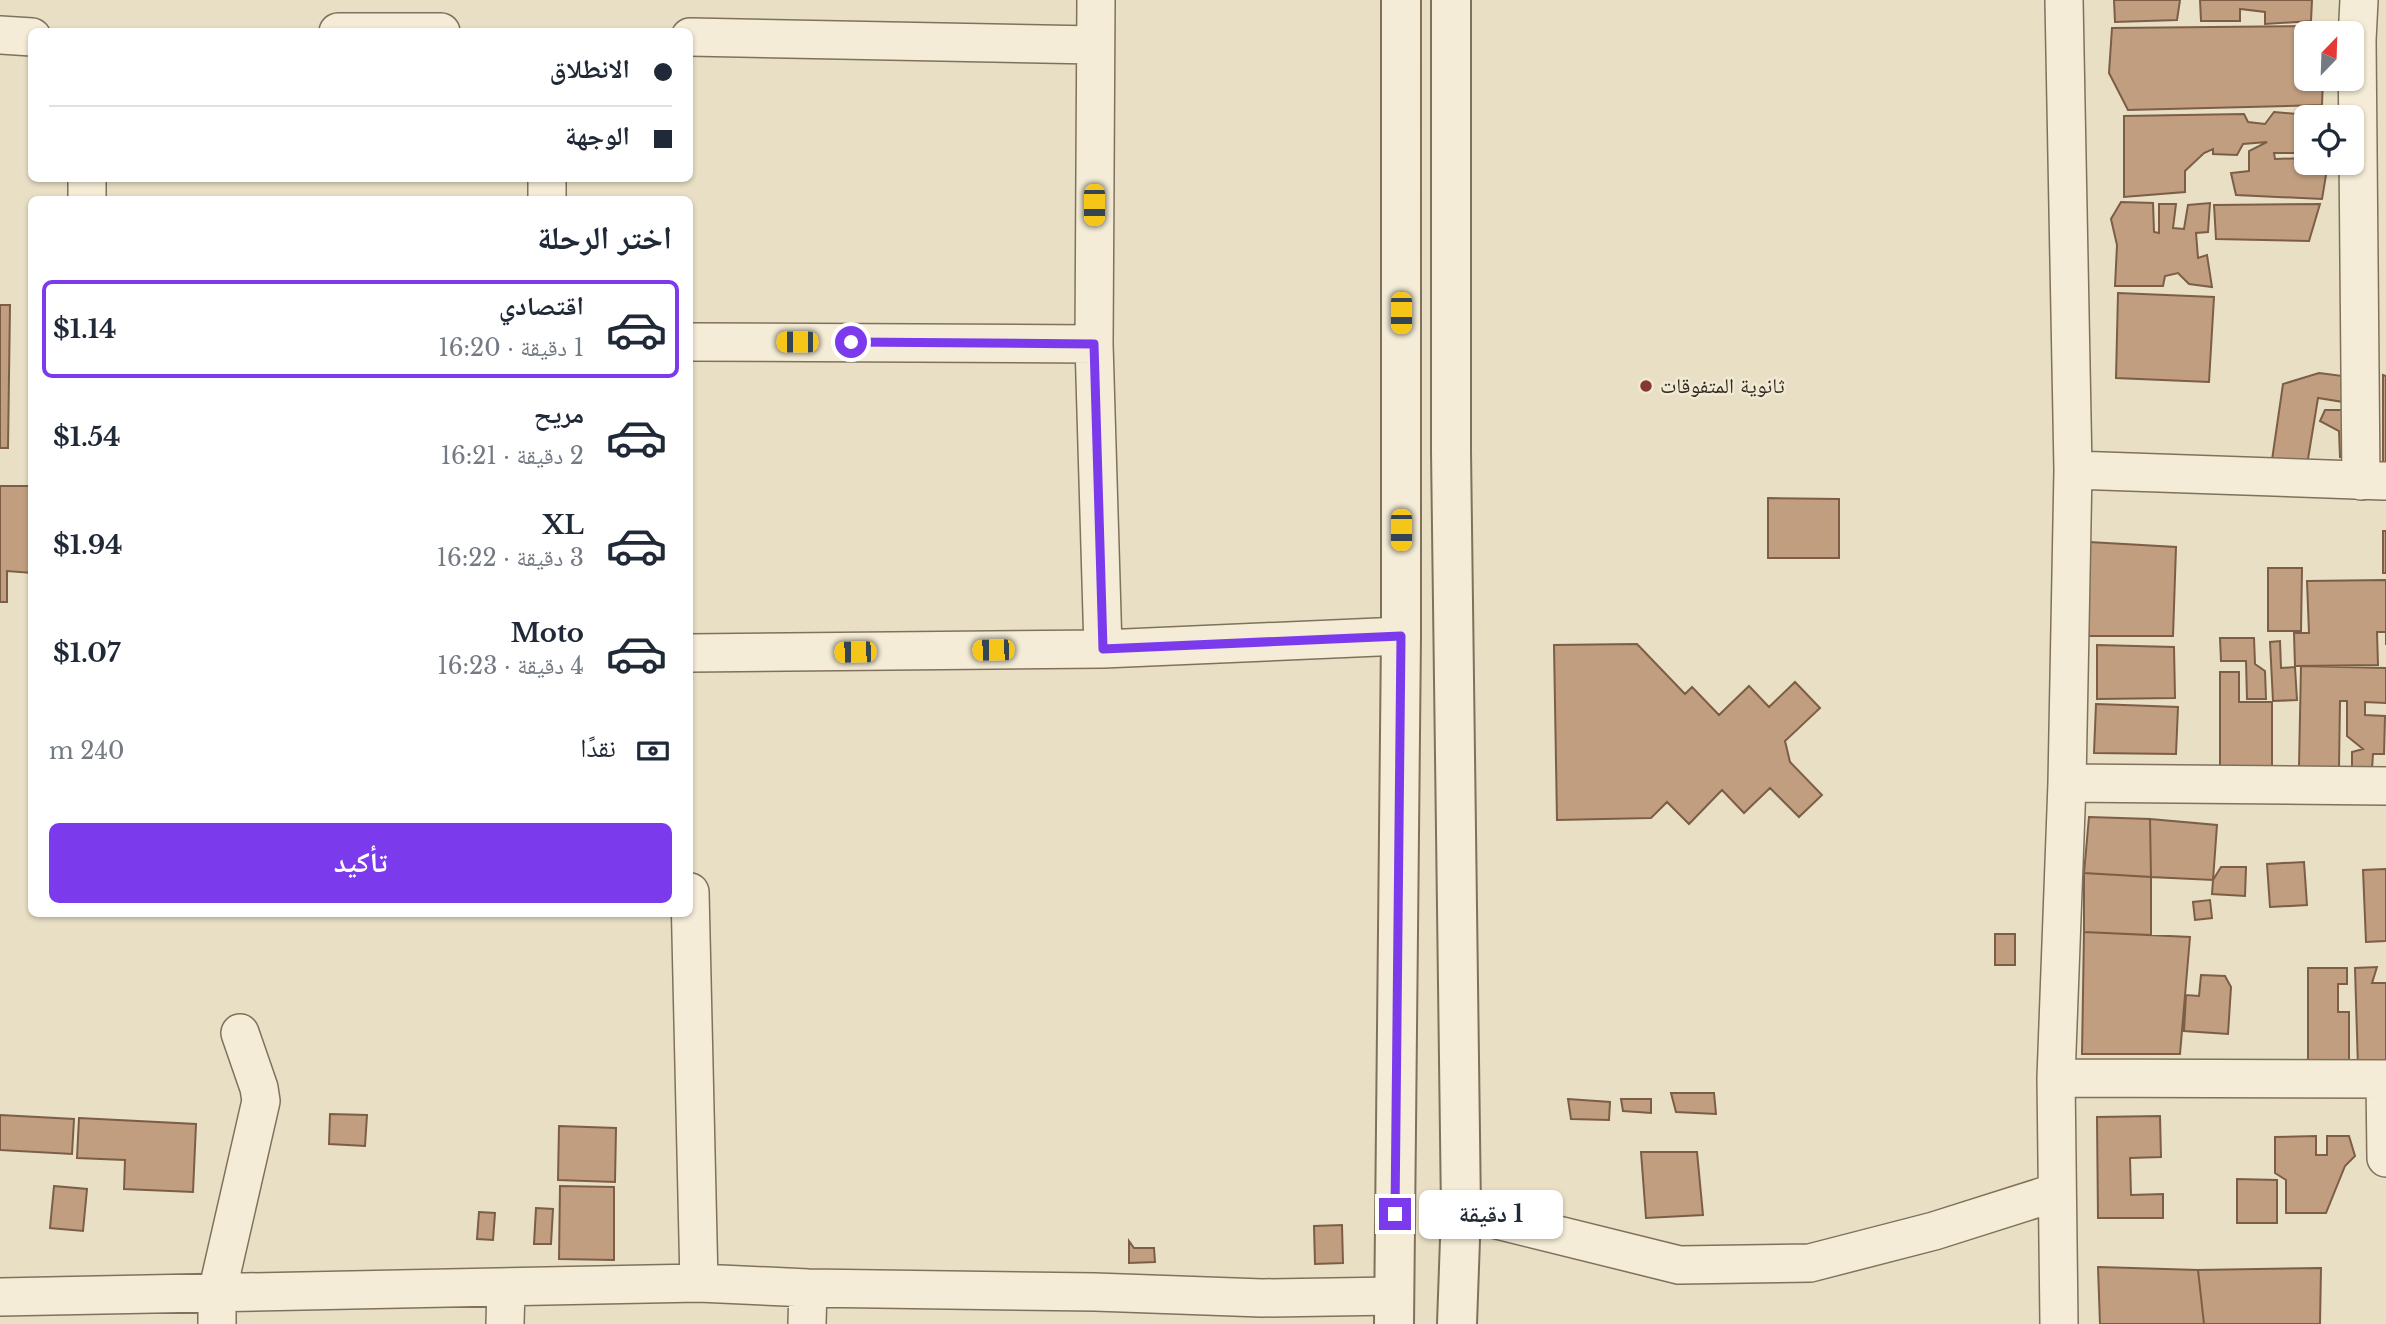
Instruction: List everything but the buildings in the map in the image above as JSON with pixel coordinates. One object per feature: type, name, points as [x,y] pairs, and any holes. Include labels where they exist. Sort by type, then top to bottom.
[{"type":"street","points":[[1096,0],[1094,344],[1103,649]]},
{"type":"street","points":[[0,1297],[217,1308],[506,1287],[699,1283],[1095,1308],[1262,1298],[1394,1310],[1401,636],[1401,0]]},
{"type":"street","points":[[1451,0],[1451,464],[1461,1211],[1457,1324]]},
{"type":"street","points":[[2059,1324],[2056,1078],[2067,783],[2073,470],[2064,0]]},
{"type":"street","points":[[2073,470],[2374,481],[2357,40],[2358,0]]},
{"type":"street","points":[[348,28],[380,15],[427,28]]},
{"type":"street","points":[[0,35],[28,37]]},
{"type":"street","points":[[693,37],[1095,45]]},
{"type":"street","points":[[693,342],[1094,344]]},
{"type":"street","points":[[693,653],[1103,649],[1401,636]]},
{"type":"street","points":[[2067,783],[2386,786]]},
{"type":"street","points":[[691,917],[699,1283]]},
{"type":"street","points":[[217,1308],[261,1101],[240,1033]]},
{"type":"street","points":[[2056,1078],[2386,1079],[2386,1158]]},
{"type":"street","points":[[1461,1211],[1679,1265],[1810,1263],[1934,1230],[2057,1192]]},
{"type":"street","points":[[505,1324],[506,1287]]},
{"type":"street","points":[[807,1324],[808,1288]]},
{"type":"place","name":"ثانوية المتفوقات","points":[[1646,386]]},
{"type":"route","points":[[851,342],[1094,344],[1103,649],[1401,636],[1395,1214]]}]
